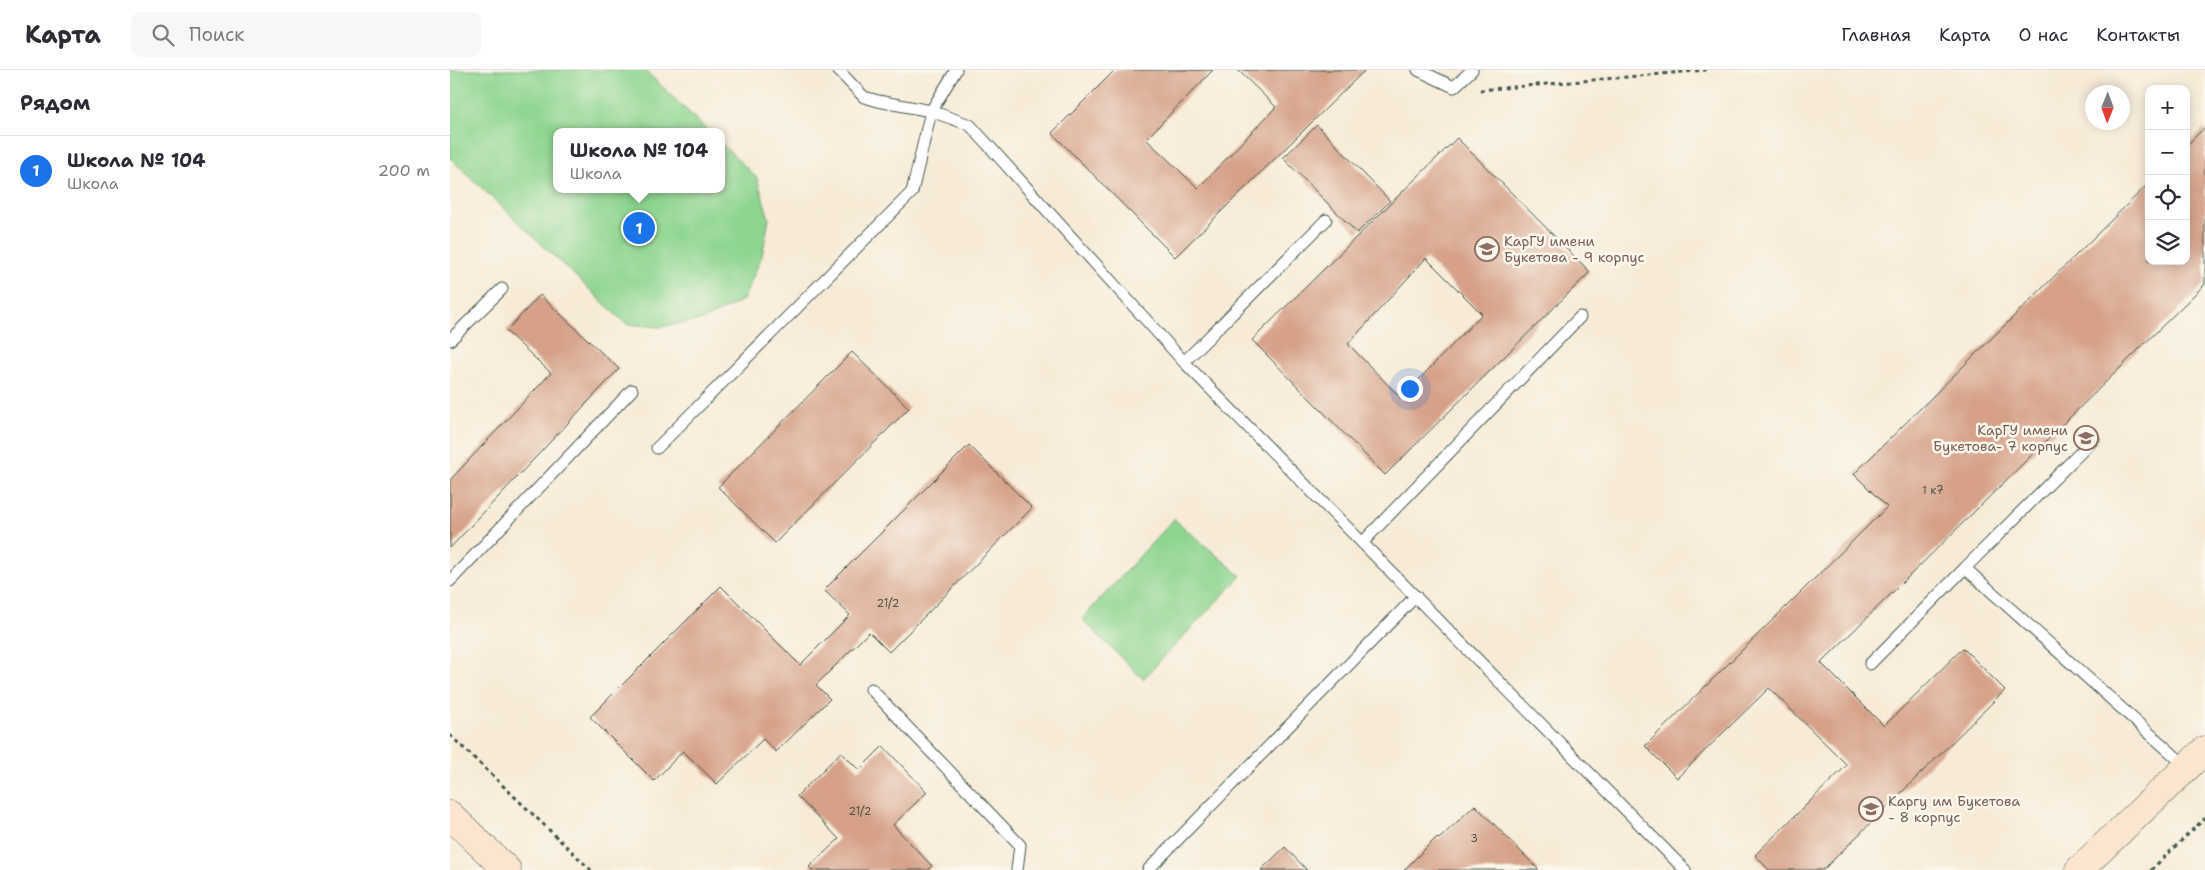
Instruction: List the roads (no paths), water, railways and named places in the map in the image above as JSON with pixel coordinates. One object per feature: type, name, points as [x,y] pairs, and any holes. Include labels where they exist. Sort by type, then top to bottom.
[{"type":"main road","points":[[2079,870],[2196,759]]},
{"type":"main road","points":[[450,815],[507,870]]},
{"type":"lane","points":[[838,70],[864,97],[931,111],[970,125],[1184,362],[1685,870]]},
{"type":"lane","points":[[657,448],[912,192],[931,111],[956,70]]},
{"type":"lane","points":[[1418,70],[1454,87],[1472,70]]},
{"type":"lane","points":[[1184,362],[1326,220]]},
{"type":"lane","points":[[450,340],[502,289]]},
{"type":"lane","points":[[1363,542],[1580,317]]},
{"type":"lane","points":[[450,582],[632,390]]},
{"type":"lane","points":[[1870,664],[2094,439]]},
{"type":"lane","points":[[1965,568],[2196,759]]},
{"type":"lane","points":[[1148,870],[1416,596]]},
{"type":"lane","points":[[871,689],[1020,845],[1017,870]]},
{"type":"place","name":"Школа № 104","points":[[639,228]]},
{"type":"place","name":"КарГУ имени Букетова - 9 корпус","points":[[1487,249]]},
{"type":"place","name":"КарГУ имени Букетова- 7 корпус","points":[[2086,438]]},
{"type":"place","name":"Каргу им Букетова - 8 корпус","points":[[1871,809]]}]
